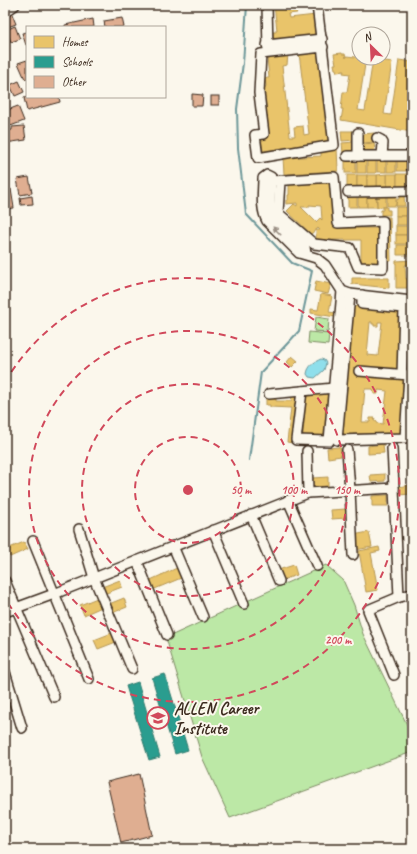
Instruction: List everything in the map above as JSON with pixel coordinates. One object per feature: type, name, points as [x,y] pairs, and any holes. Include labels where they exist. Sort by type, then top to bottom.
[{"type":"street","points":[[5,12],[15,5]]},
{"type":"street","points":[[267,5],[268,49]]},
{"type":"street","points":[[317,5],[322,43],[334,145],[258,158],[255,136],[264,134],[259,93],[260,54],[268,49],[322,43]]},
{"type":"street","points":[[358,133],[358,156]]},
{"type":"street","points":[[377,138],[383,143],[382,156]]},
{"type":"street","points":[[347,156],[412,156],[412,168]]},
{"type":"street","points":[[265,157],[272,179],[278,213],[314,244],[350,248],[358,267],[383,268],[383,221],[338,223],[334,177],[272,179],[263,178],[262,209],[267,221],[299,253],[316,258],[325,265],[346,292],[337,440],[405,438],[409,375],[402,372]]},
{"type":"street","points":[[348,192],[412,191]]},
{"type":"street","points":[[346,292],[412,301]]},
{"type":"street","points":[[302,391],[296,440],[329,441],[346,292]]},
{"type":"street","points":[[362,295],[362,304],[404,308],[402,372]]},
{"type":"street","points":[[360,371],[402,372],[412,370]]},
{"type":"street","points":[[269,394],[334,388]]},
{"type":"street","points":[[392,448],[399,597]]},
{"type":"street","points":[[347,450],[353,554]]},
{"type":"street","points":[[307,451],[308,493]]},
{"type":"street","points":[[5,612],[308,493],[394,488]]},
{"type":"street","points":[[288,500],[317,566]]},
{"type":"street","points":[[251,515],[279,581]]},
{"type":"street","points":[[79,529],[94,578],[132,669]]},
{"type":"street","points":[[213,530],[244,604]]},
{"type":"street","points":[[33,541],[89,678]]},
{"type":"street","points":[[173,546],[204,617]]},
{"type":"street","points":[[137,561],[167,634]]},
{"type":"street","points":[[5,581],[54,697]]},
{"type":"street","points":[[394,675],[368,610],[399,597],[412,594]]},
{"type":"street","points":[[5,672],[22,728]]},
{"type":"green space","points":[[316,317],[329,319],[328,332],[314,331]]},
{"type":"green space","points":[[309,332],[329,334],[328,345],[308,343]]},
{"type":"green space","points":[[326,565],[343,580],[354,605],[363,634],[412,735],[412,752],[230,818],[202,757],[166,638]]},
{"type":"water","points":[[321,359],[326,363],[324,370],[315,378],[309,377],[307,374],[310,367]]},
{"type":"building: Homes","points":[[274,5],[296,5],[297,13],[288,14],[289,18],[316,15],[318,36],[274,41],[273,32],[276,32],[277,30]]},
{"type":"building: Homes","points":[[320,51],[331,142],[263,151],[261,137],[268,136],[263,96],[265,95],[264,89],[266,86],[265,78],[269,78],[267,57],[288,54],[287,65],[282,66],[290,136],[295,136],[294,127],[303,126],[304,135],[309,134],[299,53]]},
{"type":"building: Homes","points":[[334,54],[345,54],[346,58],[346,56],[351,56],[351,66],[365,66],[358,110],[365,111],[372,66],[391,66],[392,62],[384,114],[391,115],[399,60],[412,62],[412,94],[409,118],[412,119],[412,132],[341,120],[343,109],[341,109],[343,92],[347,92],[350,74],[343,73],[344,71],[337,72],[334,64],[336,64]]},
{"type":"building: Homes","points":[[341,131],[355,131],[355,140],[342,141]]},
{"type":"building: Homes","points":[[374,133],[375,142],[363,143],[363,134]]},
{"type":"building: Homes","points":[[355,142],[355,153],[343,153],[342,143]]},
{"type":"building: Homes","points":[[374,143],[375,151],[363,152],[363,144]]},
{"type":"building: Homes","points":[[337,148],[338,171],[284,174],[283,158],[321,156],[321,149]]},
{"type":"building: Homes","points":[[397,158],[406,158],[406,171],[397,171]]},
{"type":"building: Homes","points":[[376,159],[376,173],[367,173],[367,160]]},
{"type":"building: Homes","points":[[377,159],[386,159],[386,172],[377,172]]},
{"type":"building: Homes","points":[[387,159],[396,159],[396,172],[387,172]]},
{"type":"building: Homes","points":[[345,160],[356,160],[356,173],[345,173]]},
{"type":"building: Homes","points":[[357,160],[366,160],[366,173],[357,173]]},
{"type":"building: Homes","points":[[387,174],[397,174],[397,187],[387,188]]},
{"type":"building: Homes","points":[[387,174],[387,188],[377,188],[377,175]]},
{"type":"building: Homes","points":[[397,174],[407,174],[407,187],[397,187]]},
{"type":"building: Homes","points":[[347,175],[357,175],[357,188],[347,188]]},
{"type":"building: Homes","points":[[357,175],[367,175],[367,188],[357,188]]},
{"type":"building: Homes","points":[[367,175],[377,175],[377,188],[367,188]]},
{"type":"building: Homes","points":[[330,183],[334,228],[381,228],[381,265],[361,264],[361,240],[316,240],[316,230],[320,230],[318,228],[311,234],[287,211],[294,204],[297,206],[297,203],[286,204],[286,200],[288,200],[289,195],[289,184]],"holes":[[[309,205],[321,206],[322,220],[320,218],[316,222],[301,207],[309,207]]]},
{"type":"building: Homes","points":[[386,194],[386,207],[377,207],[377,195]]},
{"type":"building: Homes","points":[[387,194],[396,194],[396,206],[387,206]]},
{"type":"building: Homes","points":[[348,195],[357,195],[357,207],[348,207]]},
{"type":"building: Homes","points":[[358,195],[367,195],[367,207],[358,207]]},
{"type":"building: Homes","points":[[367,195],[376,195],[377,207],[367,207]]},
{"type":"building: Homes","points":[[399,196],[404,196],[405,206],[396,206]]},
{"type":"building: Homes","points":[[383,207],[387,207],[387,210],[390,210],[390,215],[381,215],[381,210],[383,210]]},
{"type":"building: Homes","points":[[396,207],[408,207],[407,216],[396,216]]},
{"type":"building: Homes","points":[[396,216],[407,216],[407,225],[396,225]]},
{"type":"building: Homes","points":[[387,217],[390,217],[391,261],[387,261]]},
{"type":"building: Homes","points":[[396,226],[408,226],[408,235],[396,235]]},
{"type":"building: Homes","points":[[396,235],[408,235],[408,244],[396,244]]},
{"type":"building: Homes","points":[[397,245],[409,245],[408,255],[397,255]]},
{"type":"building: Homes","points":[[412,260],[412,265],[405,265],[406,279],[412,279],[412,288],[396,288],[396,261]]},
{"type":"building: Homes","points":[[352,278],[389,278],[389,288],[352,284]]},
{"type":"building: Homes","points":[[316,281],[331,284],[328,294],[314,291]]},
{"type":"building: Homes","points":[[321,294],[332,296],[329,312],[335,313],[335,317],[311,313],[311,309],[318,310]]},
{"type":"building: Homes","points":[[351,307],[402,310],[398,370],[361,374],[361,376],[371,375],[377,377],[377,375],[406,379],[403,436],[353,434],[352,437],[339,441]],"holes":[[[370,322],[372,322],[374,326],[378,326],[378,322],[382,322],[378,356],[367,355]],[[365,389],[373,389],[374,394],[378,394],[378,390],[387,391],[383,424],[374,421],[375,418],[370,418],[370,422],[362,422]]]},
{"type":"building: Homes","points":[[292,356],[298,361],[292,367],[287,362]]},
{"type":"building: Homes","points":[[306,393],[328,394],[325,437],[303,436]]},
{"type":"building: Homes","points":[[292,395],[297,395],[292,443],[287,442],[291,408],[270,407],[270,405],[266,405],[266,398],[276,399],[276,401],[291,401]]},
{"type":"building: Homes","points":[[383,444],[384,453],[368,454],[368,446]]},
{"type":"building: Homes","points":[[340,447],[341,456],[328,458],[327,448]]},
{"type":"building: Homes","points":[[385,474],[385,481],[371,482],[370,475]]},
{"type":"building: Homes","points":[[328,477],[328,486],[312,487],[312,478]]},
{"type":"building: Homes","points":[[412,485],[412,494],[398,495],[397,487]]},
{"type":"building: Homes","points":[[388,495],[388,506],[372,506],[372,496]]},
{"type":"building: Homes","points":[[346,509],[346,518],[332,519],[331,510]]},
{"type":"building: Homes","points":[[369,532],[372,547],[355,550],[353,535]]},
{"type":"building: Homes","points":[[24,542],[28,549],[10,557],[7,549]]},
{"type":"building: Homes","points":[[379,547],[380,551],[371,553],[378,590],[366,592],[359,551]]},
{"type":"building: Homes","points":[[294,565],[297,575],[279,581],[275,571]]},
{"type":"building: Homes","points":[[177,568],[181,578],[150,591],[146,582]]},
{"type":"building: Homes","points":[[120,580],[122,587],[104,594],[102,587]]},
{"type":"building: Homes","points":[[102,596],[106,605],[84,615],[80,605]]},
{"type":"building: Homes","points":[[124,598],[127,607],[112,613],[109,604]]},
{"type":"building: Homes","points":[[117,631],[121,640],[98,649],[94,640]]},
{"type":"building: Schools","points":[[165,674],[188,750],[175,754],[152,678]]},
{"type":"building: Schools","points":[[138,682],[160,757],[149,760],[126,686]]},
{"type":"building: Other","points":[[12,14],[16,24],[5,28],[5,16]]},
{"type":"building: Other","points":[[122,18],[124,26],[105,26],[104,21]]},
{"type":"building: Other","points":[[93,19],[94,26],[65,26]]},
{"type":"building: Other","points":[[15,26],[20,39],[11,42],[6,30]]},
{"type":"building: Other","points":[[26,32],[26,45],[22,33]]},
{"type":"building: Other","points":[[26,60],[25,79],[18,63]]},
{"type":"building: Other","points":[[19,81],[24,92],[15,96],[10,85]]},
{"type":"building: Other","points":[[192,94],[203,95],[202,106],[192,106]]},
{"type":"building: Other","points":[[211,96],[219,96],[219,105],[211,105]]},
{"type":"building: Other","points":[[24,98],[59,98],[60,102],[27,111]]},
{"type":"building: Other","points":[[18,106],[24,121],[5,128],[5,111]]},
{"type":"building: Other","points":[[24,126],[26,140],[5,143],[5,131],[12,130],[12,127]]},
{"type":"building: Other","points":[[29,177],[32,193],[20,195],[17,179]]},
{"type":"building: Other","points":[[11,189],[14,208],[5,209],[5,190]]},
{"type":"building: Other","points":[[32,196],[33,204],[21,205],[20,198]]},
{"type":"building: Other","points":[[139,774],[152,835],[121,843],[107,782]]},
{"type":"waterway","points":[[247,5],[243,63],[237,109],[238,148],[246,214],[292,263],[312,271],[299,331],[261,372],[249,460]]},
{"type":"place","name":"ALLEN Career Institute","points":[[158,718]]}]
